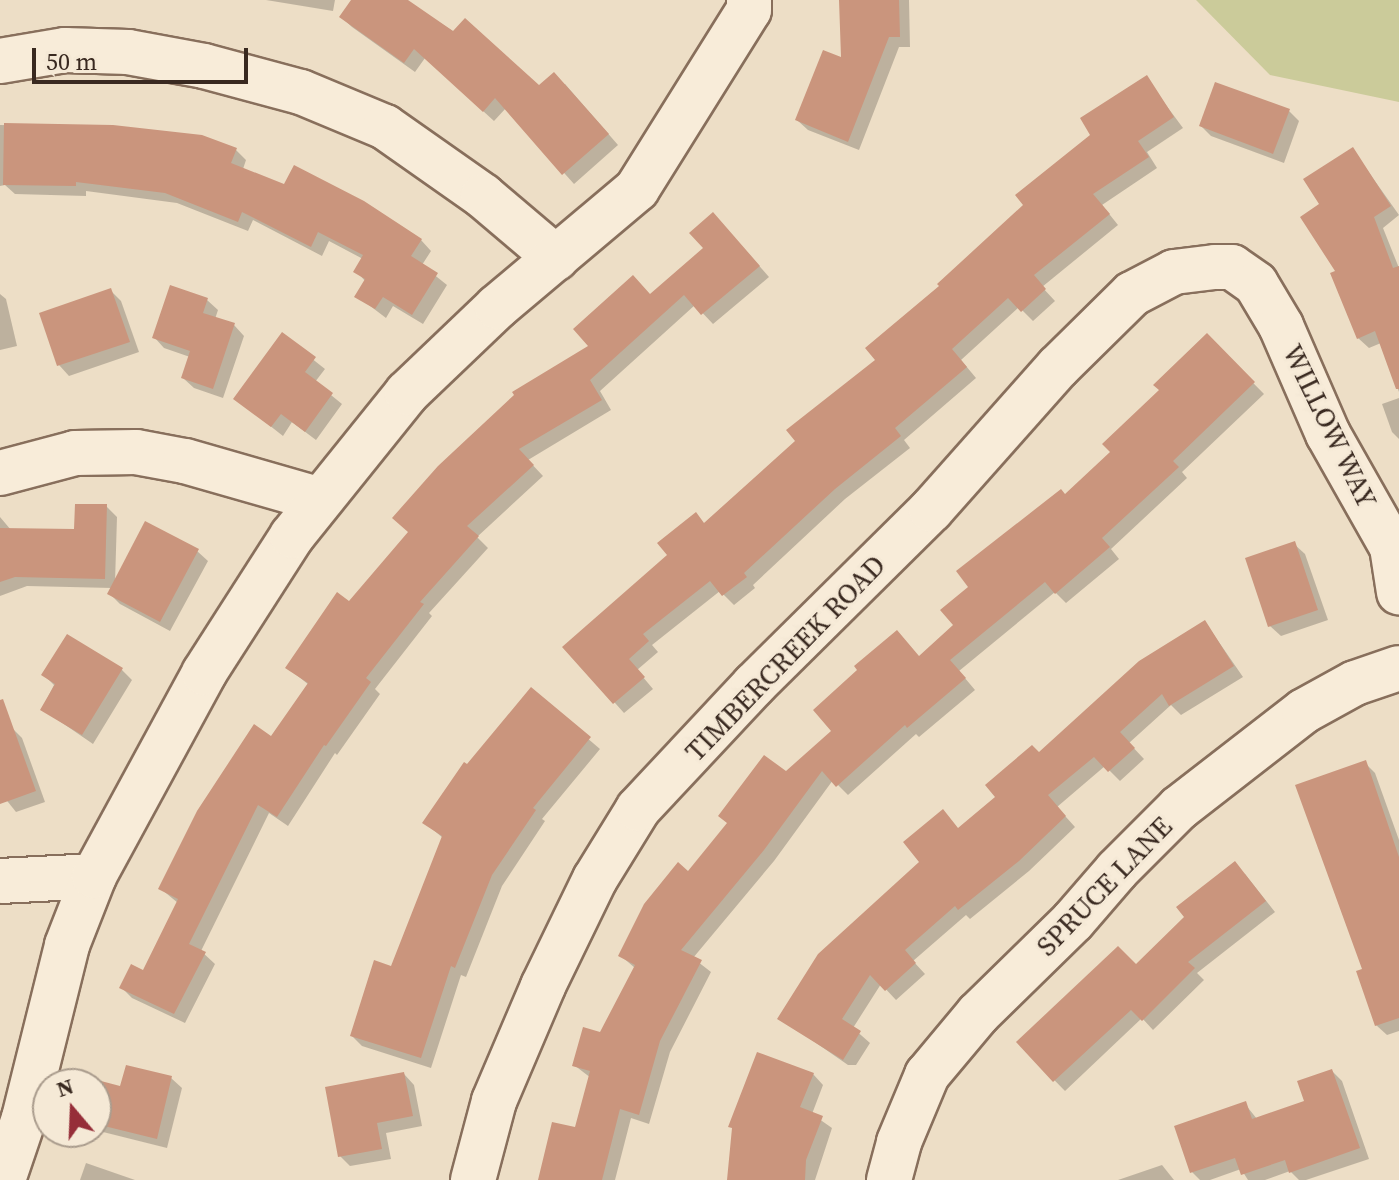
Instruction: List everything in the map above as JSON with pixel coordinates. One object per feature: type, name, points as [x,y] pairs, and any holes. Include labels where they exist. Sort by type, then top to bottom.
[{"type":"street","points":[[3,1180],[24,1118],[67,945],[94,876],[204,673],[292,536],[407,393],[497,307],[637,189],[749,10],[749,0]]},
{"type":"street","points":[[0,61],[65,50],[128,52],[204,66],[301,92],[385,127],[483,196],[556,258]]},
{"type":"street","name":"TIMBERCREEK ROAD","points":[[473,1180],[494,1101],[543,986],[595,879],[638,809],[754,685],[931,510],[1058,367],[1132,294],[1174,272],[1215,267],[1232,267],[1240,272]]},
{"type":"street","name":"WILLOW WAY","points":[[1240,272],[1256,284],[1281,326],[1328,434],[1392,547],[1399,592]]},
{"type":"street","points":[[0,473],[75,453],[136,452],[185,461],[321,500]]},
{"type":"street","name":"SPRUCE LANE","points":[[889,1180],[899,1142],[927,1075],[978,1014],[1073,921],[1117,870],[1179,808],[1304,711],[1355,683],[1399,668]]},
{"type":"street","points":[[0,881],[94,876]]},
{"type":"green space","points":[[1196,0],[1399,0],[1399,102],[1270,75]]},
{"type":"building","points":[[351,0],[408,0],[453,31],[465,18],[539,85],[554,72],[609,134],[562,175],[495,98],[483,112],[414,49],[404,63],[339,17]]},
{"type":"building","points":[[839,0],[899,0],[900,37],[889,37],[848,142],[795,120],[823,50],[841,57]]},
{"type":"building","points":[[1147,75],[1174,117],[1138,141],[1149,157],[1093,194],[1110,214],[1034,275],[1046,289],[1021,312],[1008,298],[952,349],[967,367],[895,428],[901,436],[835,489],[744,573],[747,577],[722,596],[710,581],[643,634],[649,641],[629,659],[645,677],[613,704],[562,647],[667,555],[657,543],[696,512],[704,523],[795,441],[786,430],[875,360],[865,348],[939,286],[937,284],[1023,205],[1015,195],[1090,135],[1080,118]]},
{"type":"building","points":[[1215,82],[1290,109],[1273,154],[1199,126]]},
{"type":"building","points":[[4,123],[113,125],[202,135],[237,148],[231,163],[284,184],[294,165],[364,201],[422,239],[411,256],[438,273],[412,315],[383,297],[375,309],[354,297],[365,279],[353,272],[363,255],[318,232],[311,247],[242,212],[238,222],[165,193],[76,182],[76,186],[3,185]]},
{"type":"building","points":[[1353,147],[1391,206],[1374,217],[1393,268],[1399,266],[1399,389],[1396,389],[1375,331],[1357,339],[1330,273],[1335,271],[1300,217],[1319,204],[1303,179]]},
{"type":"building","points":[[713,212],[760,266],[701,315],[684,295],[590,380],[602,400],[519,449],[534,465],[467,526],[479,536],[420,602],[424,604],[366,678],[371,682],[324,745],[277,817],[258,805],[189,944],[206,952],[174,1014],[119,988],[131,964],[143,970],[178,899],[158,889],[197,811],[254,724],[271,736],[308,683],[285,668],[337,592],[349,601],[408,532],[392,518],[438,466],[514,395],[512,392],[588,346],[573,329],[633,275],[650,294],[703,248],[689,233]]},
{"type":"building","points":[[170,285],[208,298],[203,313],[235,323],[213,389],[181,378],[190,351],[152,338]]},
{"type":"building","points":[[111,288],[130,342],[57,366],[39,313]]},
{"type":"building","points":[[282,332],[316,357],[305,372],[333,393],[305,432],[281,414],[271,427],[233,399]]},
{"type":"building","points":[[1207,333],[1255,382],[1173,461],[1179,467],[1102,538],[1110,547],[1055,594],[1045,582],[950,660],[966,678],[907,728],[905,725],[836,787],[822,771],[764,850],[681,950],[702,960],[660,1041],[639,1115],[620,1109],[602,1180],[538,1180],[552,1122],[575,1127],[590,1071],[572,1066],[583,1027],[600,1032],[635,965],[618,956],[644,904],[678,862],[688,871],[727,823],[718,816],[764,755],[786,771],[831,731],[813,710],[857,670],[854,666],[897,630],[919,656],[953,625],[940,610],[968,587],[956,571],[1061,489],[1065,494],[1110,452],[1102,444],[1159,390],[1153,385]]},
{"type":"building","points":[[75,504],[107,504],[105,579],[15,577],[0,582],[0,528],[74,529]]},
{"type":"building","points":[[145,521],[199,549],[160,622],[107,594]]},
{"type":"building","points":[[1295,541],[1318,610],[1268,627],[1245,558]]},
{"type":"building","points":[[1205,620],[1234,666],[1169,706],[1162,694],[1120,732],[1135,748],[1108,772],[1094,757],[1048,795],[1066,816],[1019,861],[958,910],[955,906],[905,950],[916,963],[885,991],[870,975],[842,1019],[861,1031],[843,1060],[777,1019],[818,954],[919,862],[903,842],[943,809],[958,828],[995,797],[985,785],[1032,745],[1039,752],[1139,661]]},
{"type":"building","points":[[67,634],[123,668],[82,735],[40,710],[55,684],[41,675]]},
{"type":"building","points":[[531,687],[591,737],[533,808],[536,810],[492,875],[455,968],[451,966],[421,1058],[350,1036],[374,960],[391,966],[442,836],[422,823],[464,762],[467,764]]},
{"type":"building","points":[[3,699],[36,791],[0,804],[0,700]]},
{"type":"building","points":[[1366,760],[1399,857],[1399,1018],[1375,1026],[1356,971],[1362,969],[1295,785]]},
{"type":"building","points":[[1235,861],[1266,901],[1188,962],[1195,968],[1142,1021],[1131,1010],[1053,1082],[1016,1042],[1118,946],[1136,964],[1184,917],[1176,907]]},
{"type":"building","points":[[757,1052],[814,1073],[800,1107],[823,1116],[806,1160],[805,1180],[727,1180],[732,1128],[728,1127]]},
{"type":"building","points":[[126,1065],[172,1076],[157,1139],[112,1128],[112,1084],[120,1086]]},
{"type":"building","points":[[1332,1069],[1360,1148],[1289,1173],[1285,1160],[1241,1175],[1235,1158],[1190,1173],[1174,1126],[1246,1101],[1252,1119],[1304,1101],[1297,1081]]},
{"type":"building","points":[[404,1072],[413,1116],[377,1123],[382,1149],[338,1157],[325,1087]]}]
